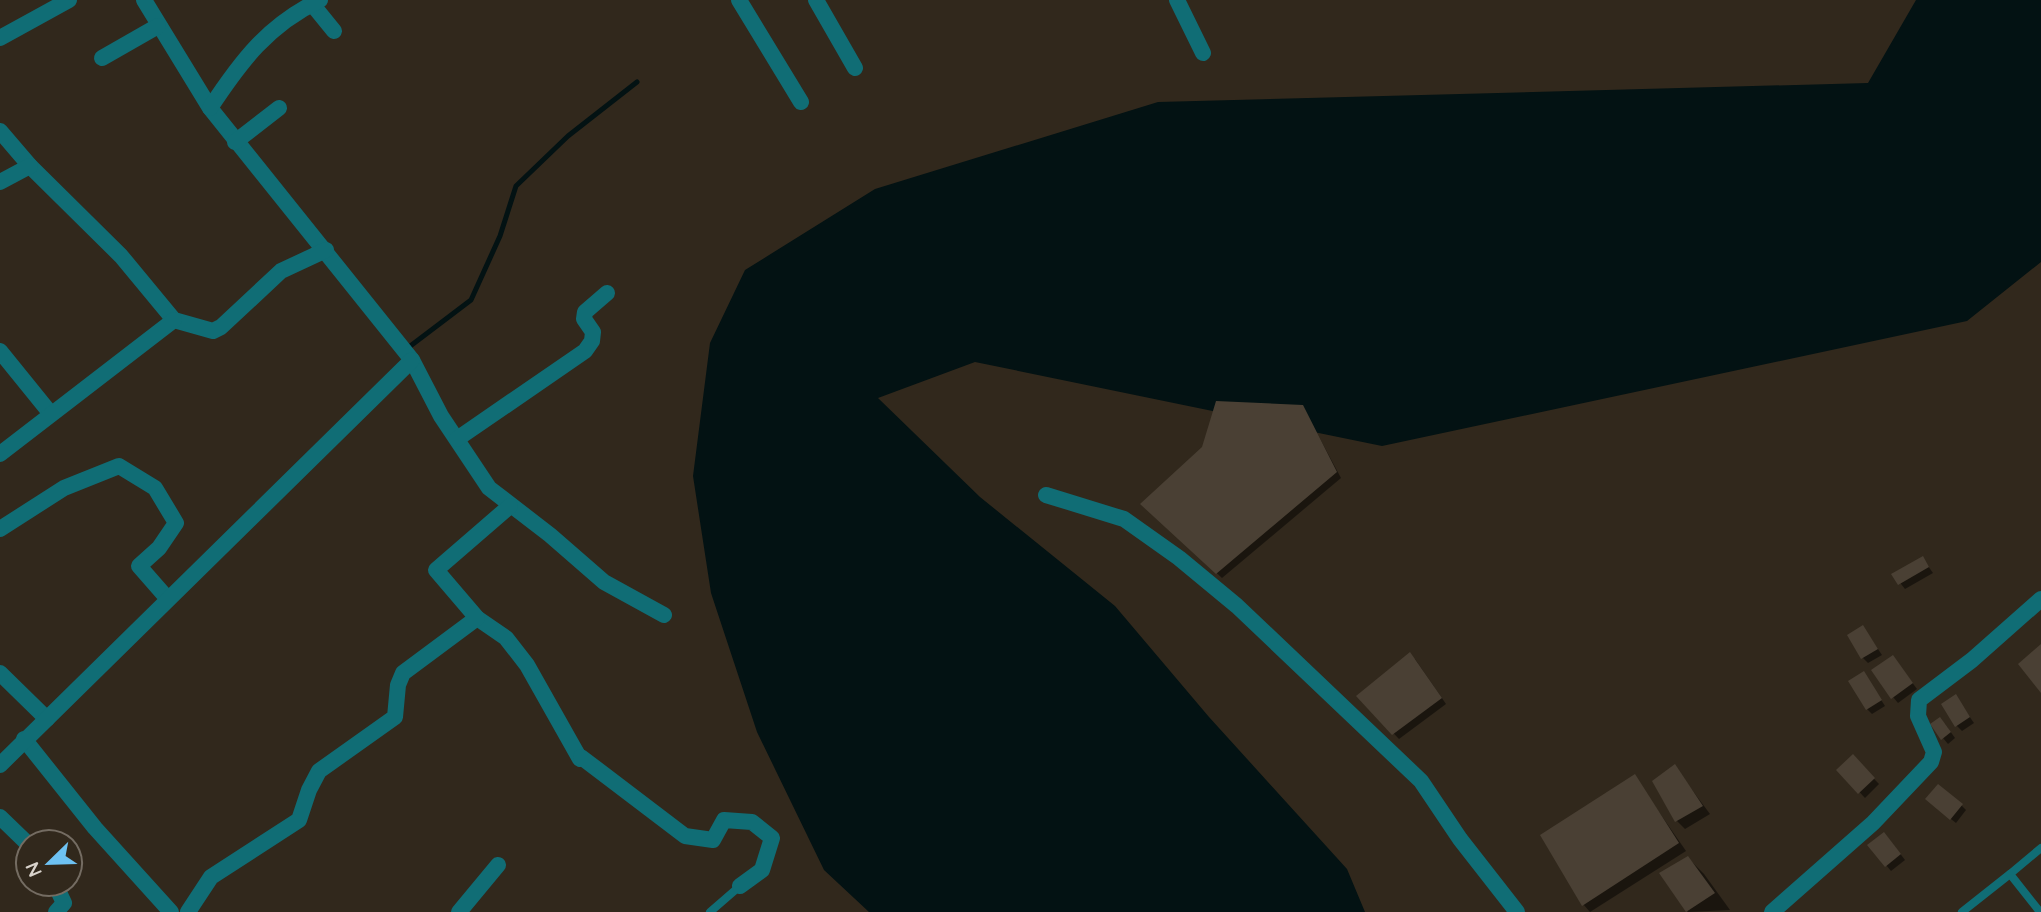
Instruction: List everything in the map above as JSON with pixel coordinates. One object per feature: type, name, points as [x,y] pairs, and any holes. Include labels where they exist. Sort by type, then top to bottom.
[{"type":"street","points":[[0,38],[69,0]]},
{"type":"street","points":[[144,0],[210,108],[235,142],[326,250],[412,360],[457,439],[489,488],[550,535],[604,582],[664,615]]},
{"type":"street","points":[[738,0],[801,102]]},
{"type":"street","points":[[816,0],[855,68]]},
{"type":"street","points":[[1177,0],[1203,53]]},
{"type":"street","points":[[210,108],[243,58],[295,12],[316,2],[334,31]]},
{"type":"street","points":[[102,58],[158,26]]},
{"type":"street","points":[[235,142],[279,108]]},
{"type":"street","points":[[0,131],[30,166],[121,256],[174,320],[213,331],[221,327],[281,271],[326,250]]},
{"type":"street","points":[[0,182],[30,166]]},
{"type":"street","points":[[457,439],[584,351],[592,341],[593,332],[584,319],[584,312],[607,293]]},
{"type":"street","points":[[0,454],[174,320]]},
{"type":"street","points":[[0,351],[51,414]]},
{"type":"street","points":[[0,765],[412,360]]},
{"type":"street","points":[[0,529],[64,488],[119,466],[155,488],[176,523],[159,548],[139,566],[167,598]]},
{"type":"street","points":[[1046,495],[1124,519],[1179,558],[1237,606],[1421,781],[1460,839],[1517,912]]},
{"type":"street","points":[[510,506],[436,570],[477,618],[506,638],[521,658],[572,748],[580,757],[685,836],[713,840],[724,820],[752,822],[772,838],[762,870],[740,887]]},
{"type":"street","points":[[1772,912],[1873,823],[1931,762],[1934,752],[1918,716],[1919,700],[1972,660],[2041,599]]},
{"type":"street","points":[[188,912],[211,877],[299,820],[319,771],[395,717],[398,685],[403,673],[477,618]]},
{"type":"street","points":[[0,673],[47,719]]},
{"type":"street","points":[[24,739],[95,828],[171,912]]},
{"type":"street","points":[[0,817],[14,830]]},
{"type":"street","points":[[459,912],[498,865]]},
{"type":"street","points":[[56,912],[64,903],[62,898]]},
{"type":"lane","points":[[1962,912],[2041,848]]},
{"type":"lane","points":[[2010,874],[2040,912]]},
{"type":"lane","points":[[710,912],[740,887]]},
{"type":"shaded area","points":[[1916,0],[2041,0],[2041,262],[1967,321],[1382,446],[975,362],[878,398],[980,497],[1115,606],[1209,717],[1347,869],[1365,912],[869,912],[824,870],[757,732],[711,593],[693,476],[710,343],[745,270],[875,189],[1158,102],[1868,83]]},
{"type":"building","points":[[1216,401],[1303,405],[1337,472],[1216,574],[1140,504],[1202,447]]},
{"type":"building","points":[[1923,556],[1929,567],[1898,585],[1891,574]]},
{"type":"building","points":[[1863,625],[1878,649],[1861,659],[1847,635]]},
{"type":"building","points":[[2041,644],[2041,693],[2018,664]]},
{"type":"building","points":[[1410,652],[1442,698],[1392,735],[1356,696]]},
{"type":"building","points":[[1893,655],[1913,683],[1891,699],[1871,670]]},
{"type":"building","points":[[1864,671],[1882,700],[1866,710],[1848,681]]},
{"type":"building","points":[[1956,694],[1970,717],[1955,727],[1941,704]]},
{"type":"building","points":[[1940,717],[1951,732],[1941,740],[1930,724]]},
{"type":"building","points":[[1853,754],[1875,778],[1858,794],[1836,770]]},
{"type":"building","points":[[1675,764],[1703,806],[1675,822],[1652,781]]},
{"type":"building","points":[[1635,774],[1679,843],[1582,906],[1540,835]]},
{"type":"building","points":[[1938,784],[1963,804],[1950,820],[1925,799]]},
{"type":"building","points":[[1884,832],[1901,854],[1885,867],[1867,845]]},
{"type":"building","points":[[1688,856],[1715,893],[1686,912],[1659,873]]},
{"type":"waterway","points":[[409,347],[471,300],[500,236],[516,186],[568,136],[637,82]]}]
